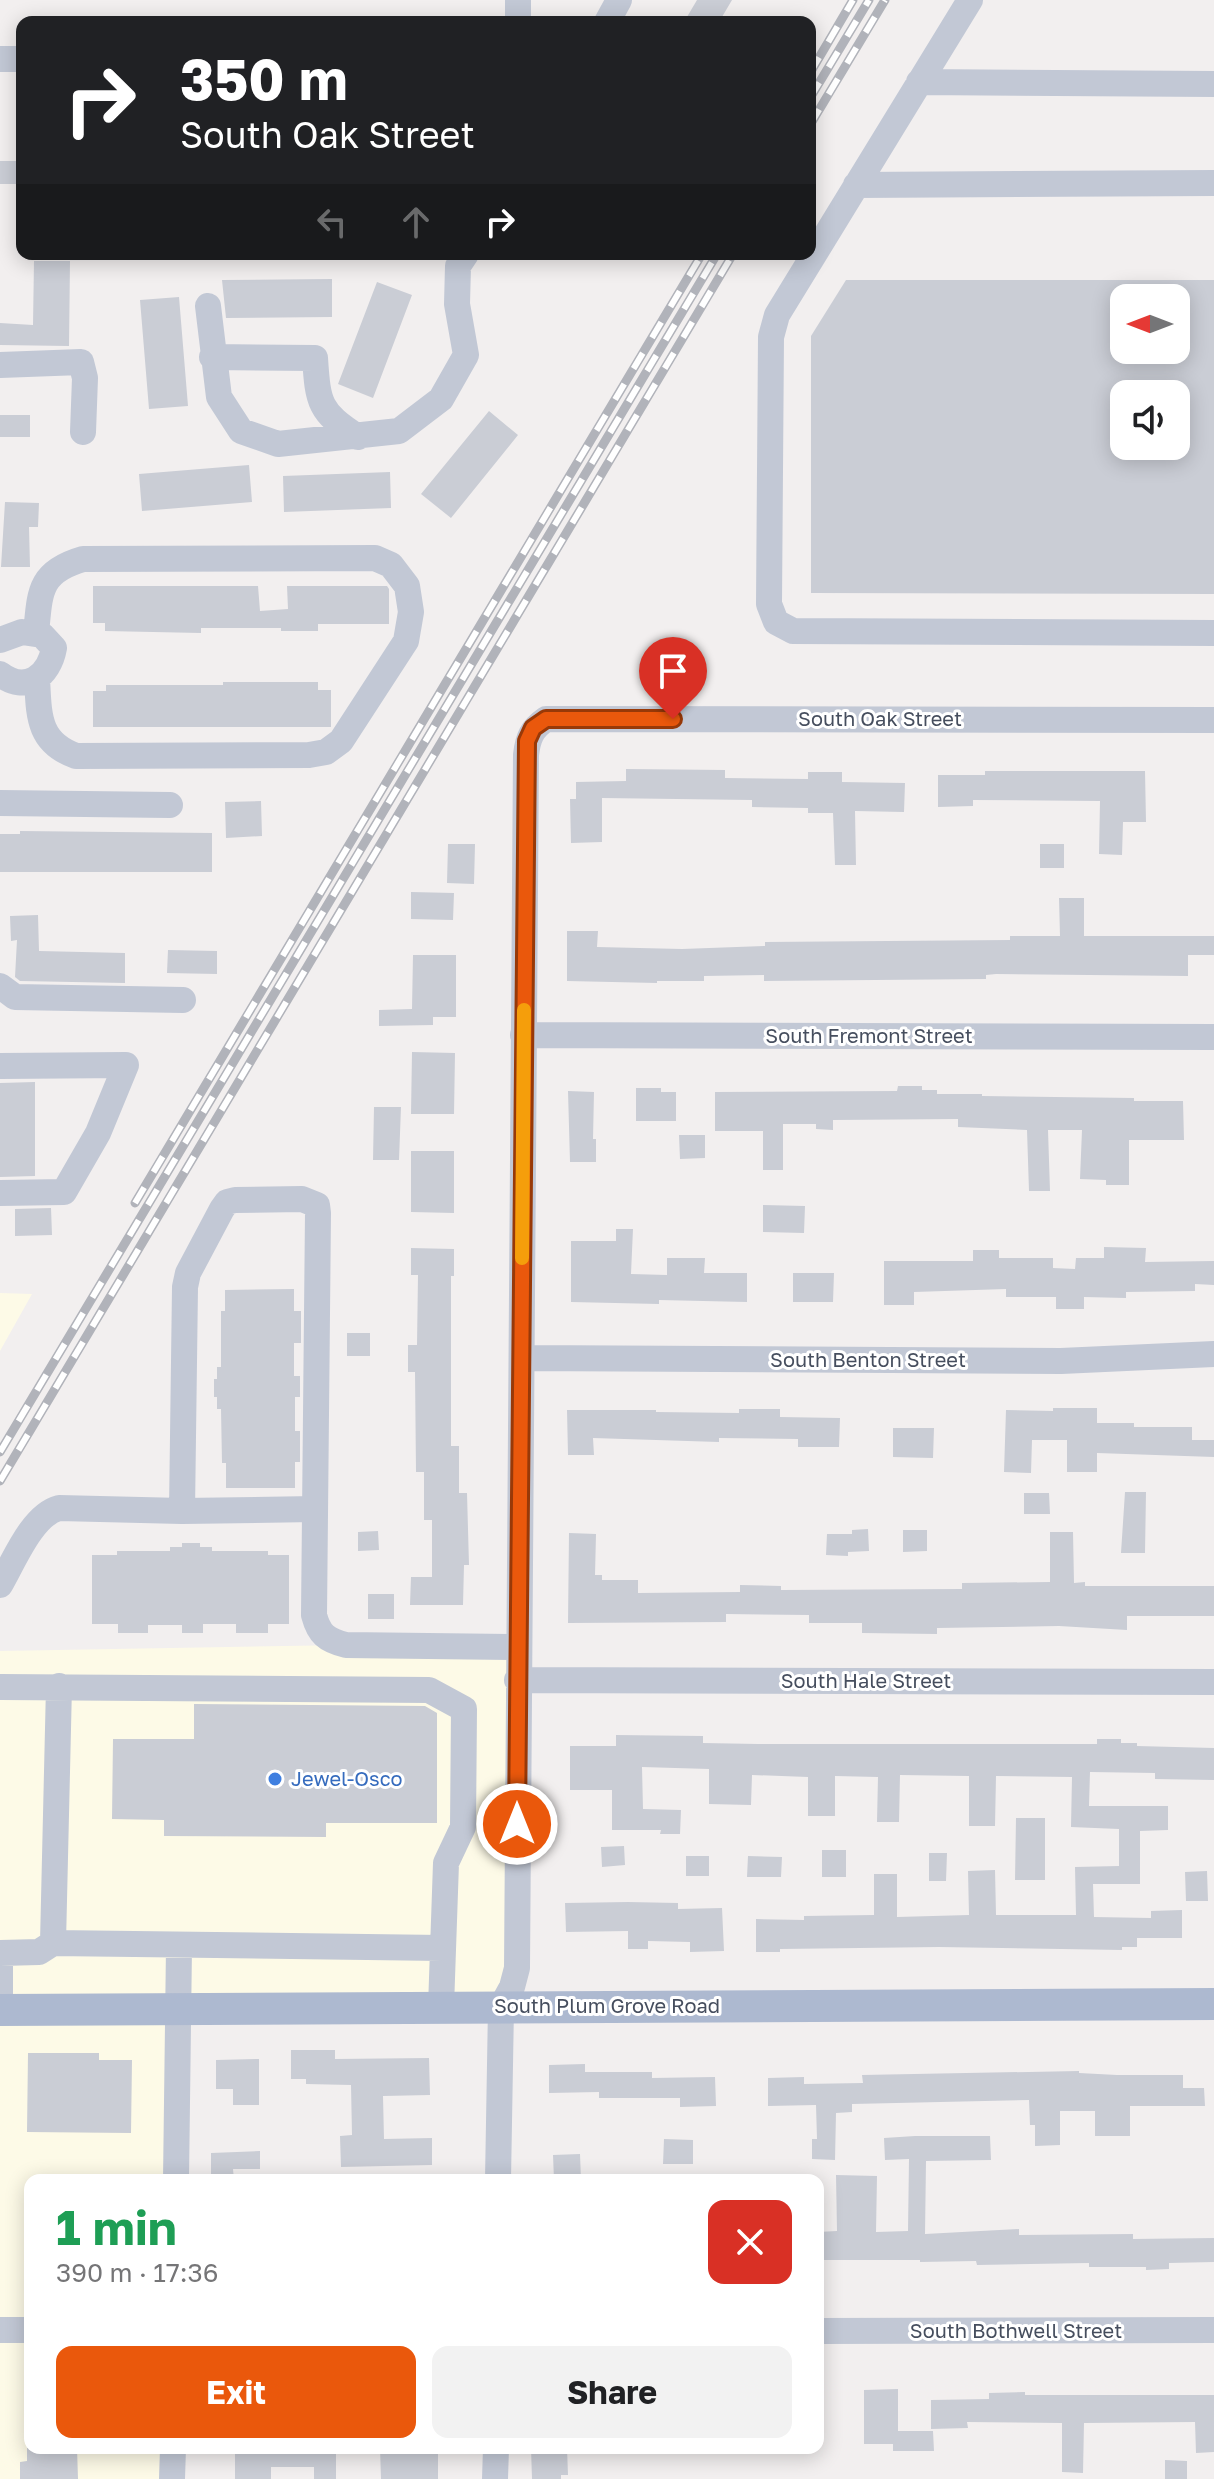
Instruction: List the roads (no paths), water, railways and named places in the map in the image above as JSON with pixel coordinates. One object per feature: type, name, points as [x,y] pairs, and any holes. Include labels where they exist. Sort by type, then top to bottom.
[{"type":"main road","name":"South Plum Grove Road","points":[[0,2010],[1214,2004]]},
{"type":"street","points":[[816,251],[970,0]]},
{"type":"street","points":[[919,82],[1214,84]]},
{"type":"street","points":[[856,185],[1214,183]]},
{"type":"street","points":[[208,306],[219,397],[241,431],[278,444],[399,431],[441,399],[466,355],[457,304],[458,266],[462,260]]},
{"type":"street","points":[[810,260],[777,315],[771,337],[769,604],[776,622],[793,631],[1214,633]]},
{"type":"street","points":[[212,357],[315,358],[318,396],[332,420],[358,437]]},
{"type":"street","points":[[0,365],[81,362],[85,378],[83,432]]},
{"type":"street","points":[[36,634],[41,589],[52,573],[66,564],[83,559],[375,558],[391,565],[407,586],[411,612],[406,641],[341,741],[326,752],[309,755],[76,756],[59,750],[44,731],[39,714],[37,678]]},
{"type":"street","points":[[0,640],[22,632],[36,634],[42,635],[54,648],[51,664],[42,676],[21,682],[5,679],[0,674]]},
{"type":"street","name":"South Oak Street","points":[[523,1035],[527,741],[533,728],[546,719],[1214,720]]},
{"type":"street","points":[[0,803],[170,805]]},
{"type":"street","points":[[0,986],[15,997],[183,1000]]},
{"type":"street","points":[[498,2174],[501,2007],[512,1987],[517,1968],[523,1035]]},
{"type":"street","name":"South Fremont Street","points":[[523,1035],[1214,1037]]},
{"type":"street","points":[[0,1066],[126,1065],[98,1133],[64,1192],[0,1193]]},
{"type":"street","points":[[182,1511],[185,1287],[188,1273],[227,1202],[275,1199],[310,1201],[317,1205],[318,1213],[314,1615],[318,1629],[328,1640],[346,1645],[518,1647]]},
{"type":"street","name":"South Benton Street","points":[[522,1358],[1061,1361],[1214,1354]]},
{"type":"street","points":[[0,1585],[36,1523],[49,1510],[315,1509]]},
{"type":"street","name":"South Hale Street","points":[[517,1680],[1214,1682]]},
{"type":"street","points":[[53,1943],[59,1686]]},
{"type":"street","points":[[0,1687],[429,1690],[464,1709],[463,1827],[446,1863],[441,2007]]},
{"type":"street","points":[[0,2010],[0,1954],[39,1952],[53,1943],[442,1948]]},
{"type":"street","points":[[176,2174],[179,1947]]},
{"type":"street","points":[[0,2330],[24,2330]]},
{"type":"street","name":"South Bothwell Street","points":[[824,2331],[1214,2330]]},
{"type":"street","points":[[172,2479],[173,2454]]},
{"type":"street","points":[[495,2479],[496,2454]]},
{"type":"railway","points":[[816,63],[853,0]]},
{"type":"railway","points":[[816,88],[869,0]]},
{"type":"railway","points":[[816,115],[885,0]]},
{"type":"railway","points":[[135,1203],[698,260]]},
{"type":"railway","points":[[0,1452],[713,260]]},
{"type":"railway","points":[[0,1481],[729,260]]},
{"type":"place","name":"Jewel-Osco","points":[[275,1779]]}]
